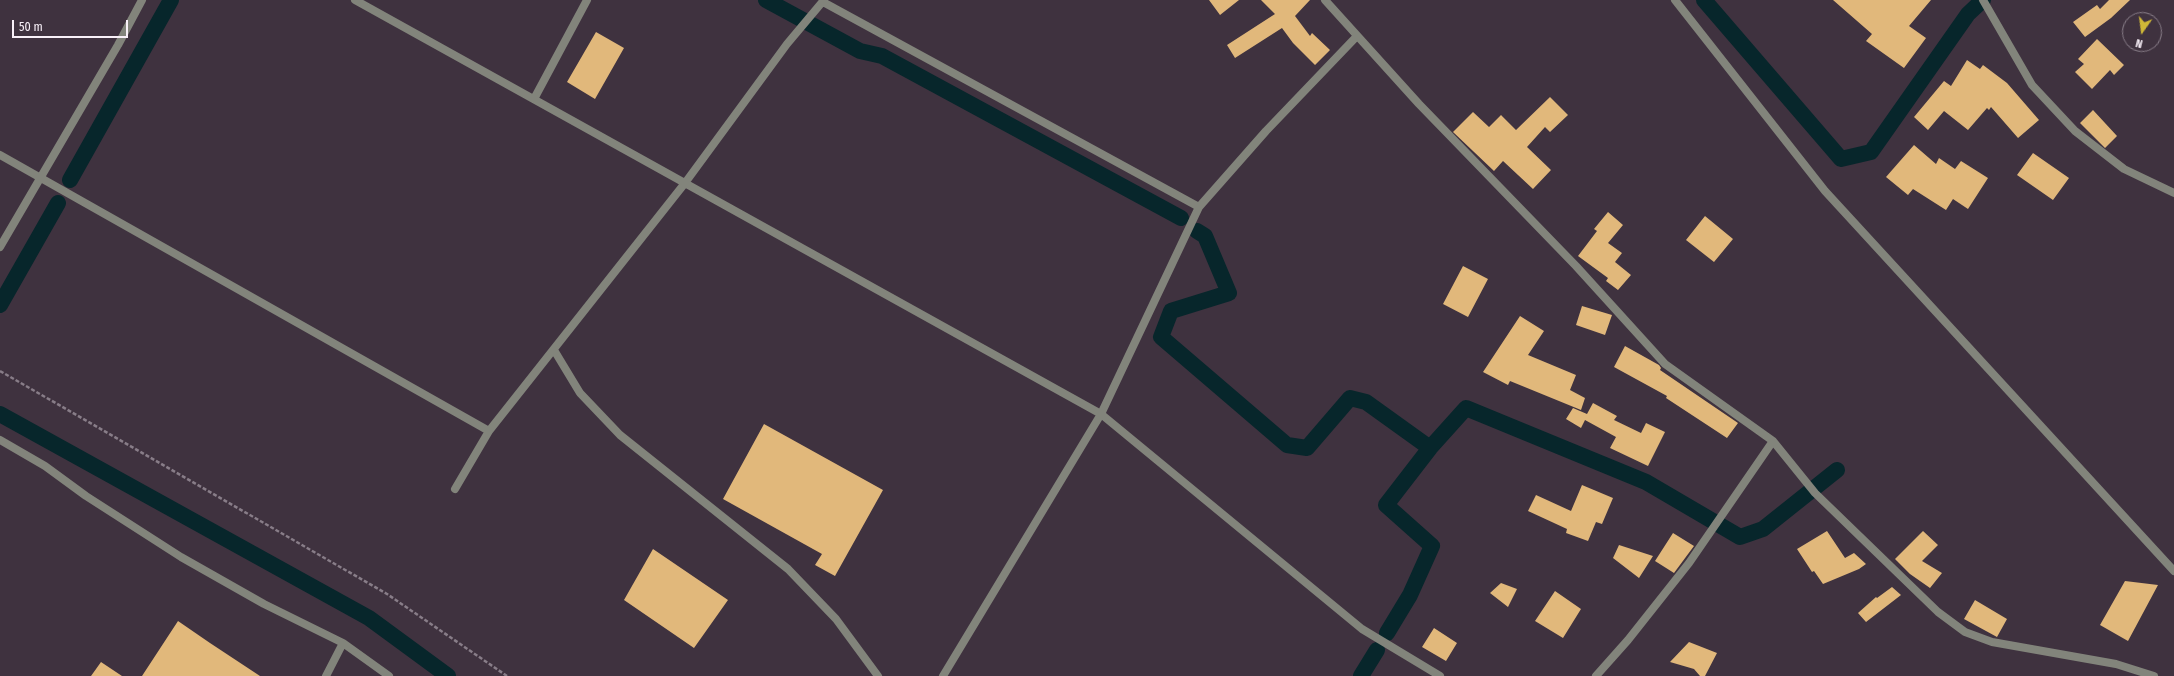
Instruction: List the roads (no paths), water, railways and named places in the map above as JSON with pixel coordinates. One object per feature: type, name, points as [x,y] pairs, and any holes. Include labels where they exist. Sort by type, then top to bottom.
[{"type":"street","points":[[0,247],[118,45],[142,0]]},
{"type":"street","points":[[355,0],[1101,414],[1362,629],[1440,676]]},
{"type":"street","points":[[534,100],[588,0]]},
{"type":"street","points":[[1325,0],[1458,144],[1576,266],[1665,364],[1773,441],[1815,493],[1938,612],[1965,632],[1992,642],[2116,664],[2154,676]]},
{"type":"street","points":[[1675,0],[1825,191],[2174,572]]},
{"type":"street","points":[[1983,0],[2032,85],[2075,131],[2124,169],[2174,193]]},
{"type":"street","points":[[454,489],[489,431],[685,183],[787,44],[823,1],[1199,207]]},
{"type":"street","points":[[943,676],[1101,414],[1199,207],[1266,131],[1357,36]]},
{"type":"street","points":[[0,155],[489,431]]},
{"type":"street","points":[[554,350],[580,393],[620,435],[788,569],[836,619],[878,676]]},
{"type":"street","points":[[0,440],[45,466],[86,496],[181,557],[264,604],[343,643],[389,676]]},
{"type":"street","points":[[1596,676],[1628,640],[1689,563],[1773,441]]},
{"type":"street","points":[[326,676],[343,643]]},
{"type":"waterway","points":[[70,180],[171,0]]},
{"type":"waterway","points":[[766,0],[860,51],[882,56],[1181,218]]},
{"type":"waterway","points":[[1704,0],[1841,159],[1871,152],[1968,14],[1983,0]]},
{"type":"waterway","points":[[0,305],[58,203]]},
{"type":"waterway","points":[[1197,231],[1205,236],[1229,293],[1171,311],[1161,337],[1287,445],[1307,448],[1350,398],[1366,402],[1430,448]]},
{"type":"waterway","points":[[1387,633],[1410,595],[1432,546],[1386,505],[1430,448],[1466,408],[1646,482],[1740,537],[1763,529],[1837,470]]},
{"type":"waterway","points":[[0,414],[369,618],[448,676]]},
{"type":"waterway","points":[[1361,676],[1377,650]]}]
